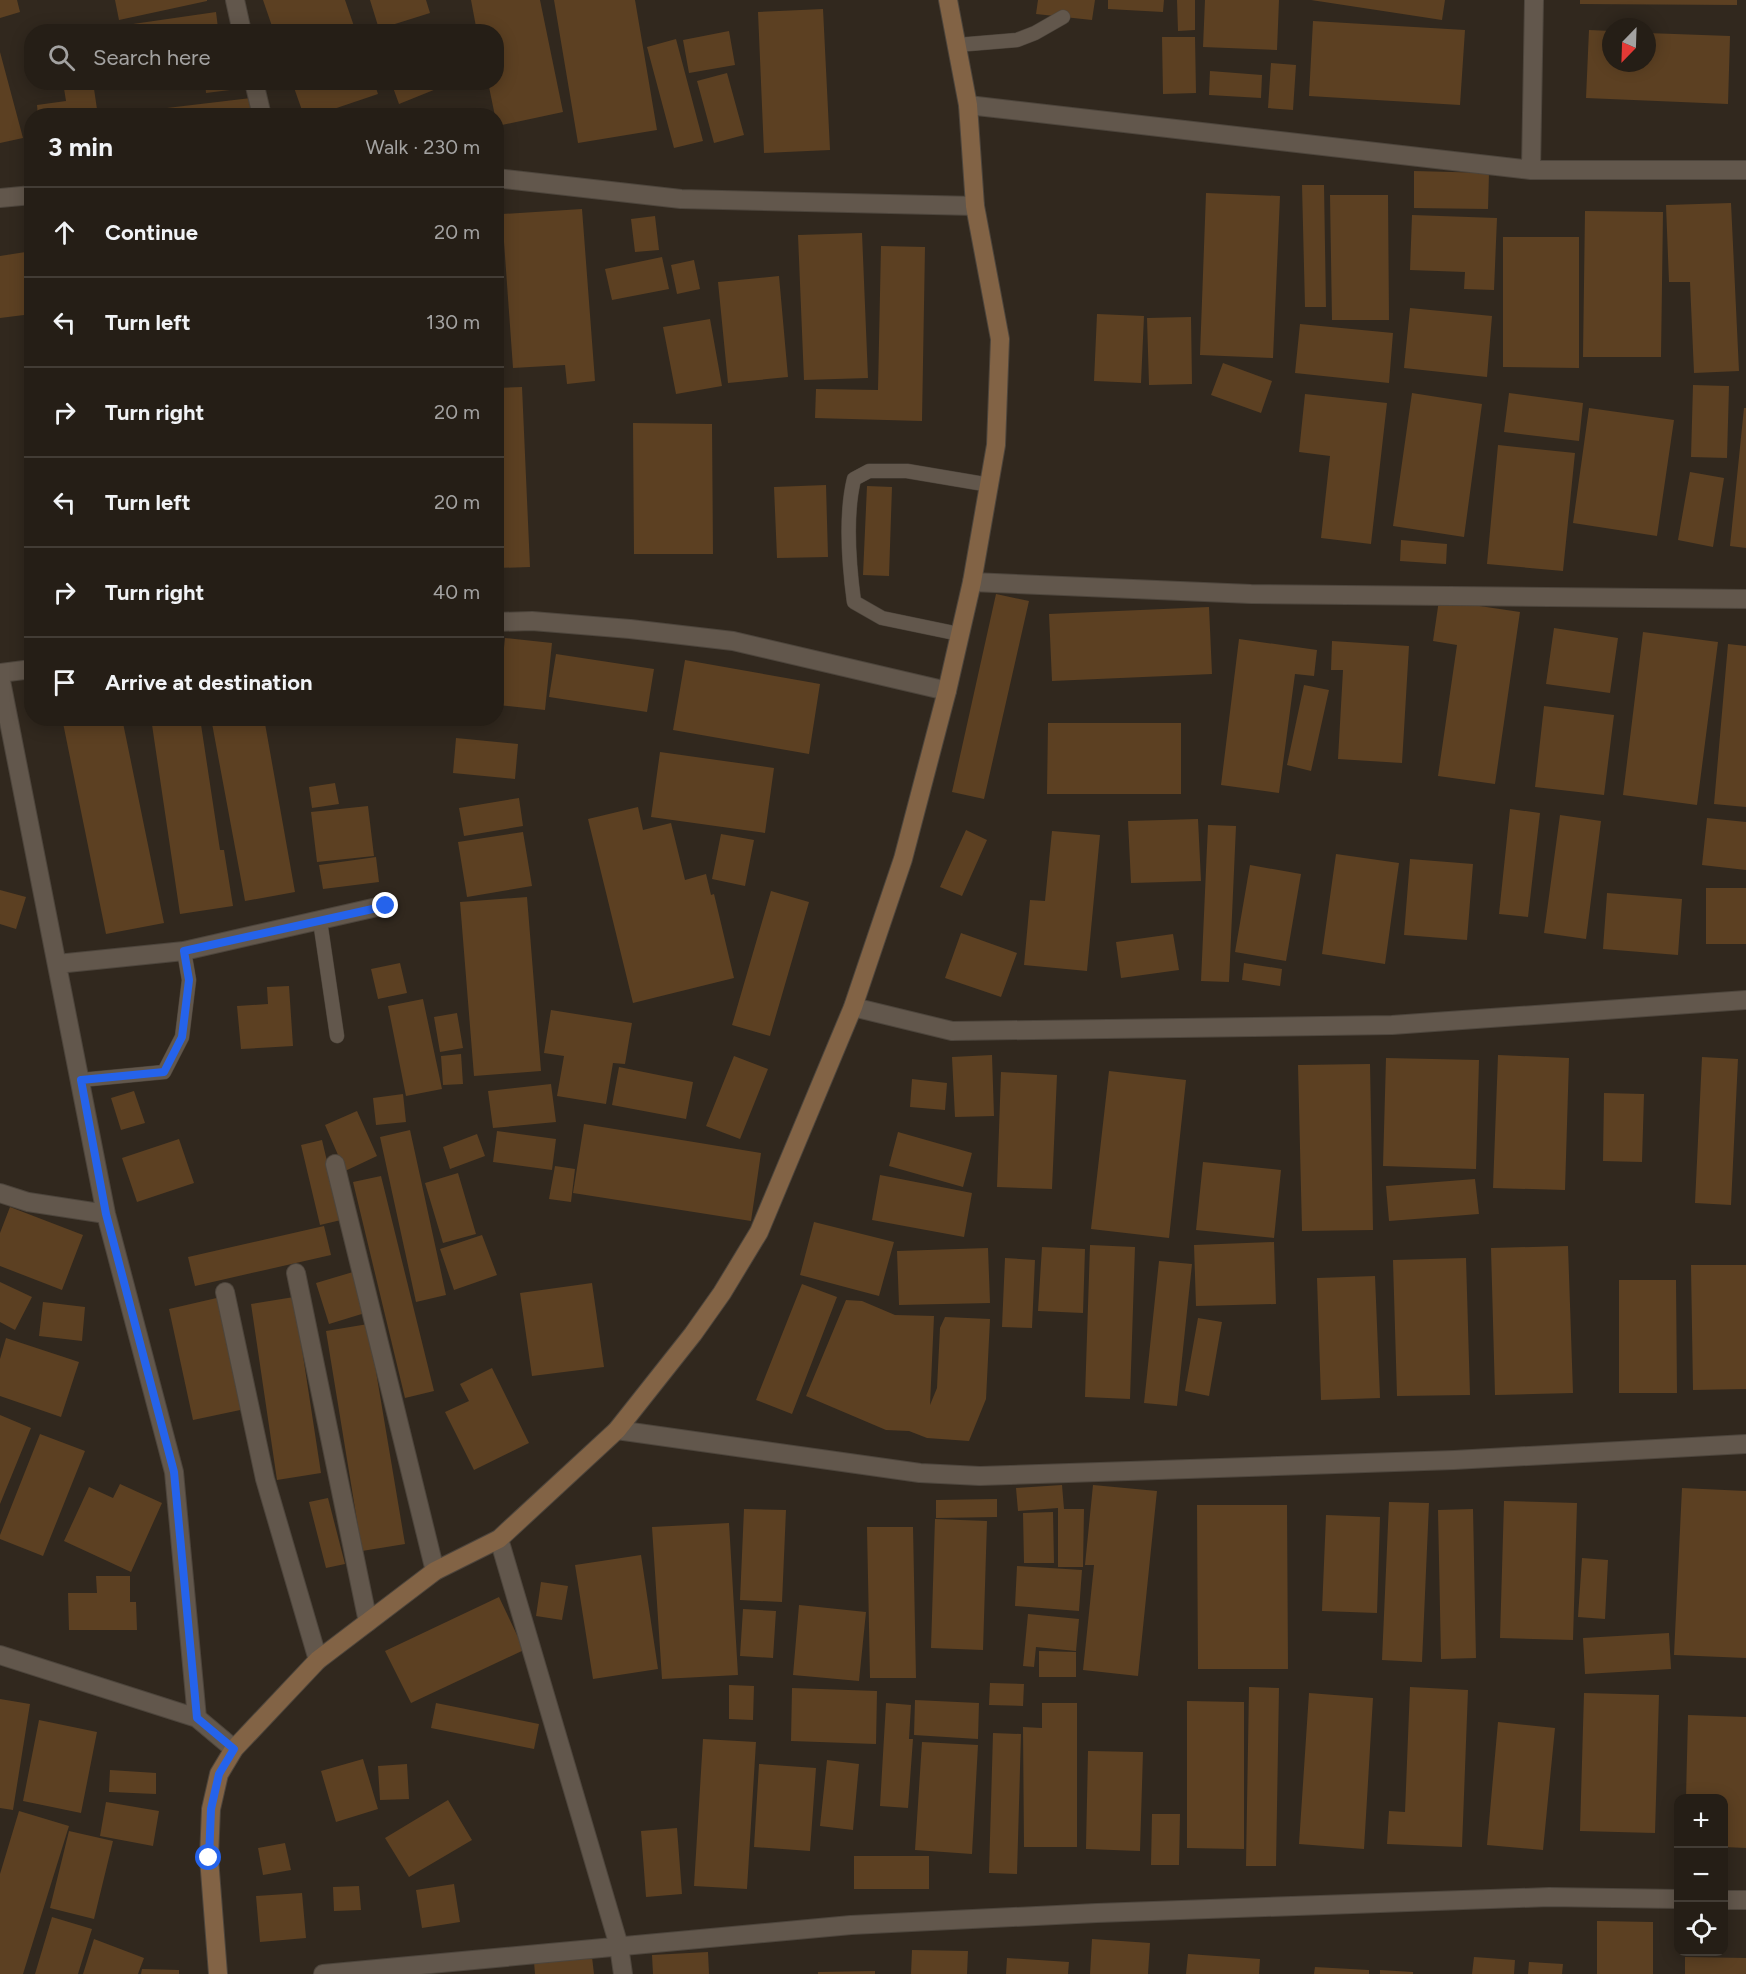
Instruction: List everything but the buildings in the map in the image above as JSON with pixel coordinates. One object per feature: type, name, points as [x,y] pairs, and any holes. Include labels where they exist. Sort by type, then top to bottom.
[{"type":"street","points":[[234,0],[240,24]]},
{"type":"street","points":[[218,1974],[209,1858],[211,1809],[219,1774],[234,1749],[318,1660],[435,1571],[499,1539],[617,1430],[693,1334],[722,1293],[759,1232],[853,1007],[903,859],[947,691],[972,582],[996,445],[1000,339],[975,206],[968,105],[948,0]]},
{"type":"street","points":[[1531,170],[1534,0]]},
{"type":"street","points":[[256,90],[260,108]]},
{"type":"street","points":[[968,105],[1531,170],[1746,170]]},
{"type":"street","points":[[504,179],[681,199],[975,206]]},
{"type":"street","points":[[0,198],[24,196]]},
{"type":"street","points":[[972,582],[1251,594],[1746,599]]},
{"type":"street","points":[[504,622],[532,621],[630,629],[733,642],[947,691]]},
{"type":"street","points":[[24,670],[0,674],[106,1214],[174,1472],[197,1718]]},
{"type":"street","points":[[57,964],[184,951],[386,906]]},
{"type":"street","points":[[853,1007],[952,1031],[1392,1026],[1746,1000]]},
{"type":"street","points":[[335,1164],[435,1571]]},
{"type":"street","points":[[0,1193],[28,1202],[106,1214]]},
{"type":"street","points":[[296,1273],[368,1622]]},
{"type":"street","points":[[225,1292],[265,1479],[318,1660]]},
{"type":"street","points":[[617,1430],[920,1473],[980,1476],[1454,1460],[1746,1444]]},
{"type":"street","points":[[499,1539],[619,1946],[623,1974]]},
{"type":"street","points":[[0,1655],[197,1718],[234,1749]]},
{"type":"street","points":[[323,1974],[851,1924],[1549,1897],[1674,1899]]},
{"type":"street","points":[[1728,1900],[1746,1900]]},
{"type":"lane","points":[[957,45],[1017,40],[1063,17]]},
{"type":"lane","points":[[959,633],[882,618],[854,602],[851,576],[850,495],[854,479],[870,471],[907,471],[990,486]]},
{"type":"lane","points":[[320,921],[337,1036]]},
{"type":"lane","points":[[81,1080],[164,1072],[182,1037],[189,980],[184,951]]},
{"type":"route","points":[[209,1858],[211,1809],[219,1774],[234,1749],[197,1718],[174,1472],[106,1214],[81,1080],[164,1072],[182,1037],[189,980],[184,951],[386,906]]}]
